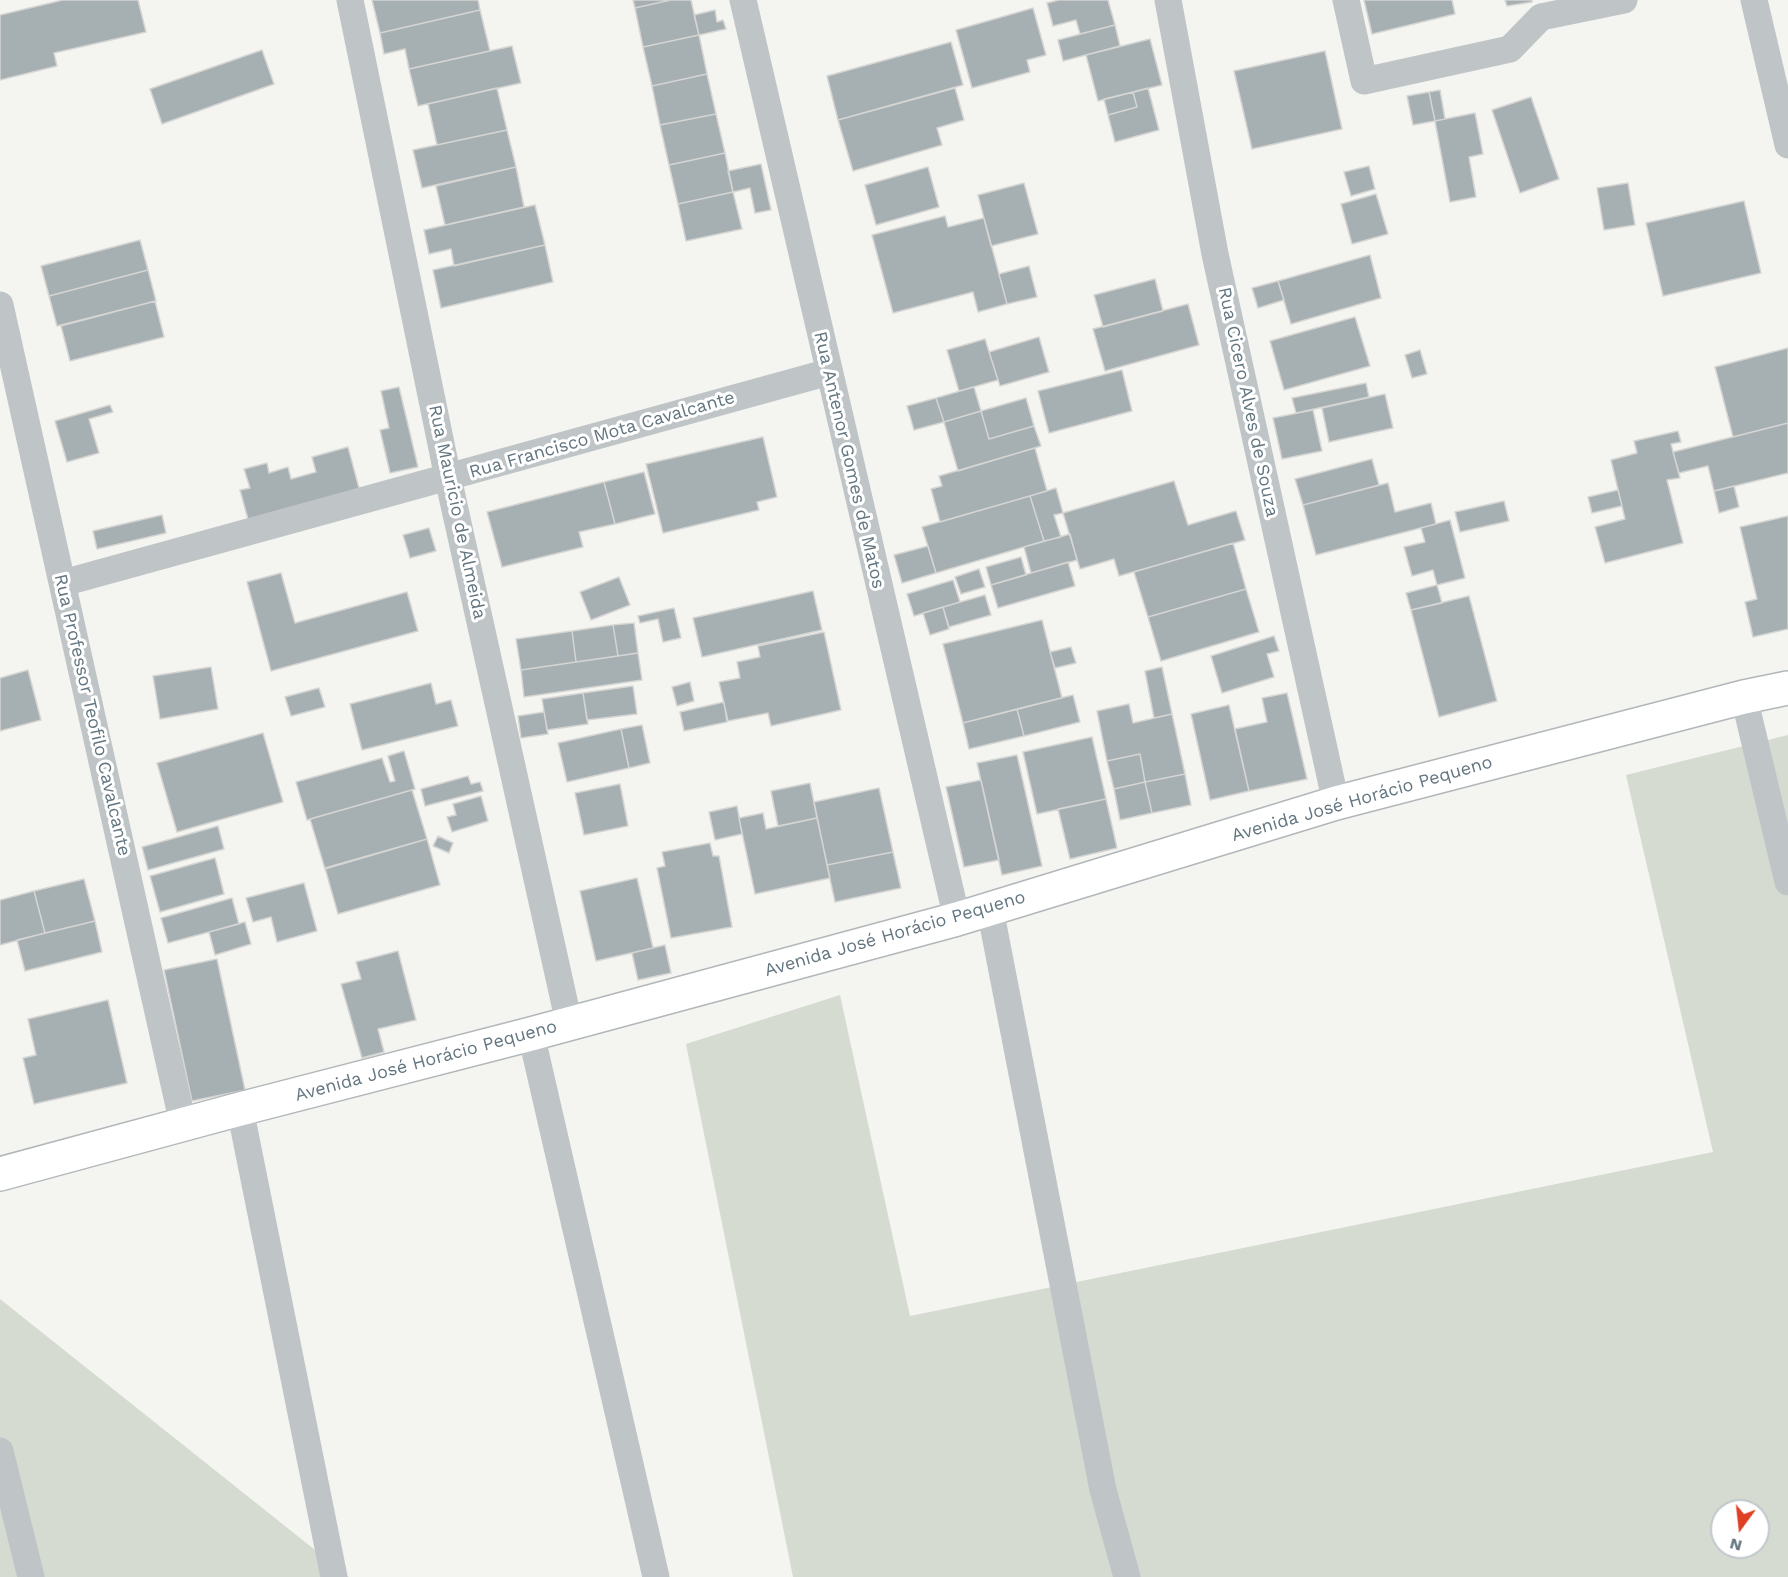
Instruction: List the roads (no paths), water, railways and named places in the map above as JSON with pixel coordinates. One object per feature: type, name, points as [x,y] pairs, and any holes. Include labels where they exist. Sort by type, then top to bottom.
[{"type":"street","name":"Rua Mauricio de Almeida","points":[[350,0],[448,478],[569,1023]]},
{"type":"street","name":"Rua Antenor Gomes de Matos","points":[[743,0],[957,919]]},
{"type":"street","name":"Rua Cicero Alves de Souza","points":[[1168,0],[1215,254],[1336,803]]},
{"type":"street","points":[[1346,0],[1364,81],[1510,49],[1541,17],[1624,0]]},
{"type":"street","points":[[1754,0],[1788,145]]},
{"type":"street","name":"Rua Professor Teofilo Cavalcante","points":[[0,305],[183,1124]]},
{"type":"street","name":"Rua Francisco Mota Cavalcante","points":[[63,583],[829,372]]},
{"type":"street","name":"Avenida José Horácio Pequeno","points":[[0,1174],[957,919],[1336,803],[1744,697],[1788,688]]},
{"type":"street","points":[[1744,697],[1788,882]]},
{"type":"street","points":[[990,909],[1103,1490],[1127,1577]]},
{"type":"street","points":[[531,1034],[656,1577]]},
{"type":"street","points":[[240,1109],[334,1577]]},
{"type":"street","points":[[0,1451],[31,1577]]}]
